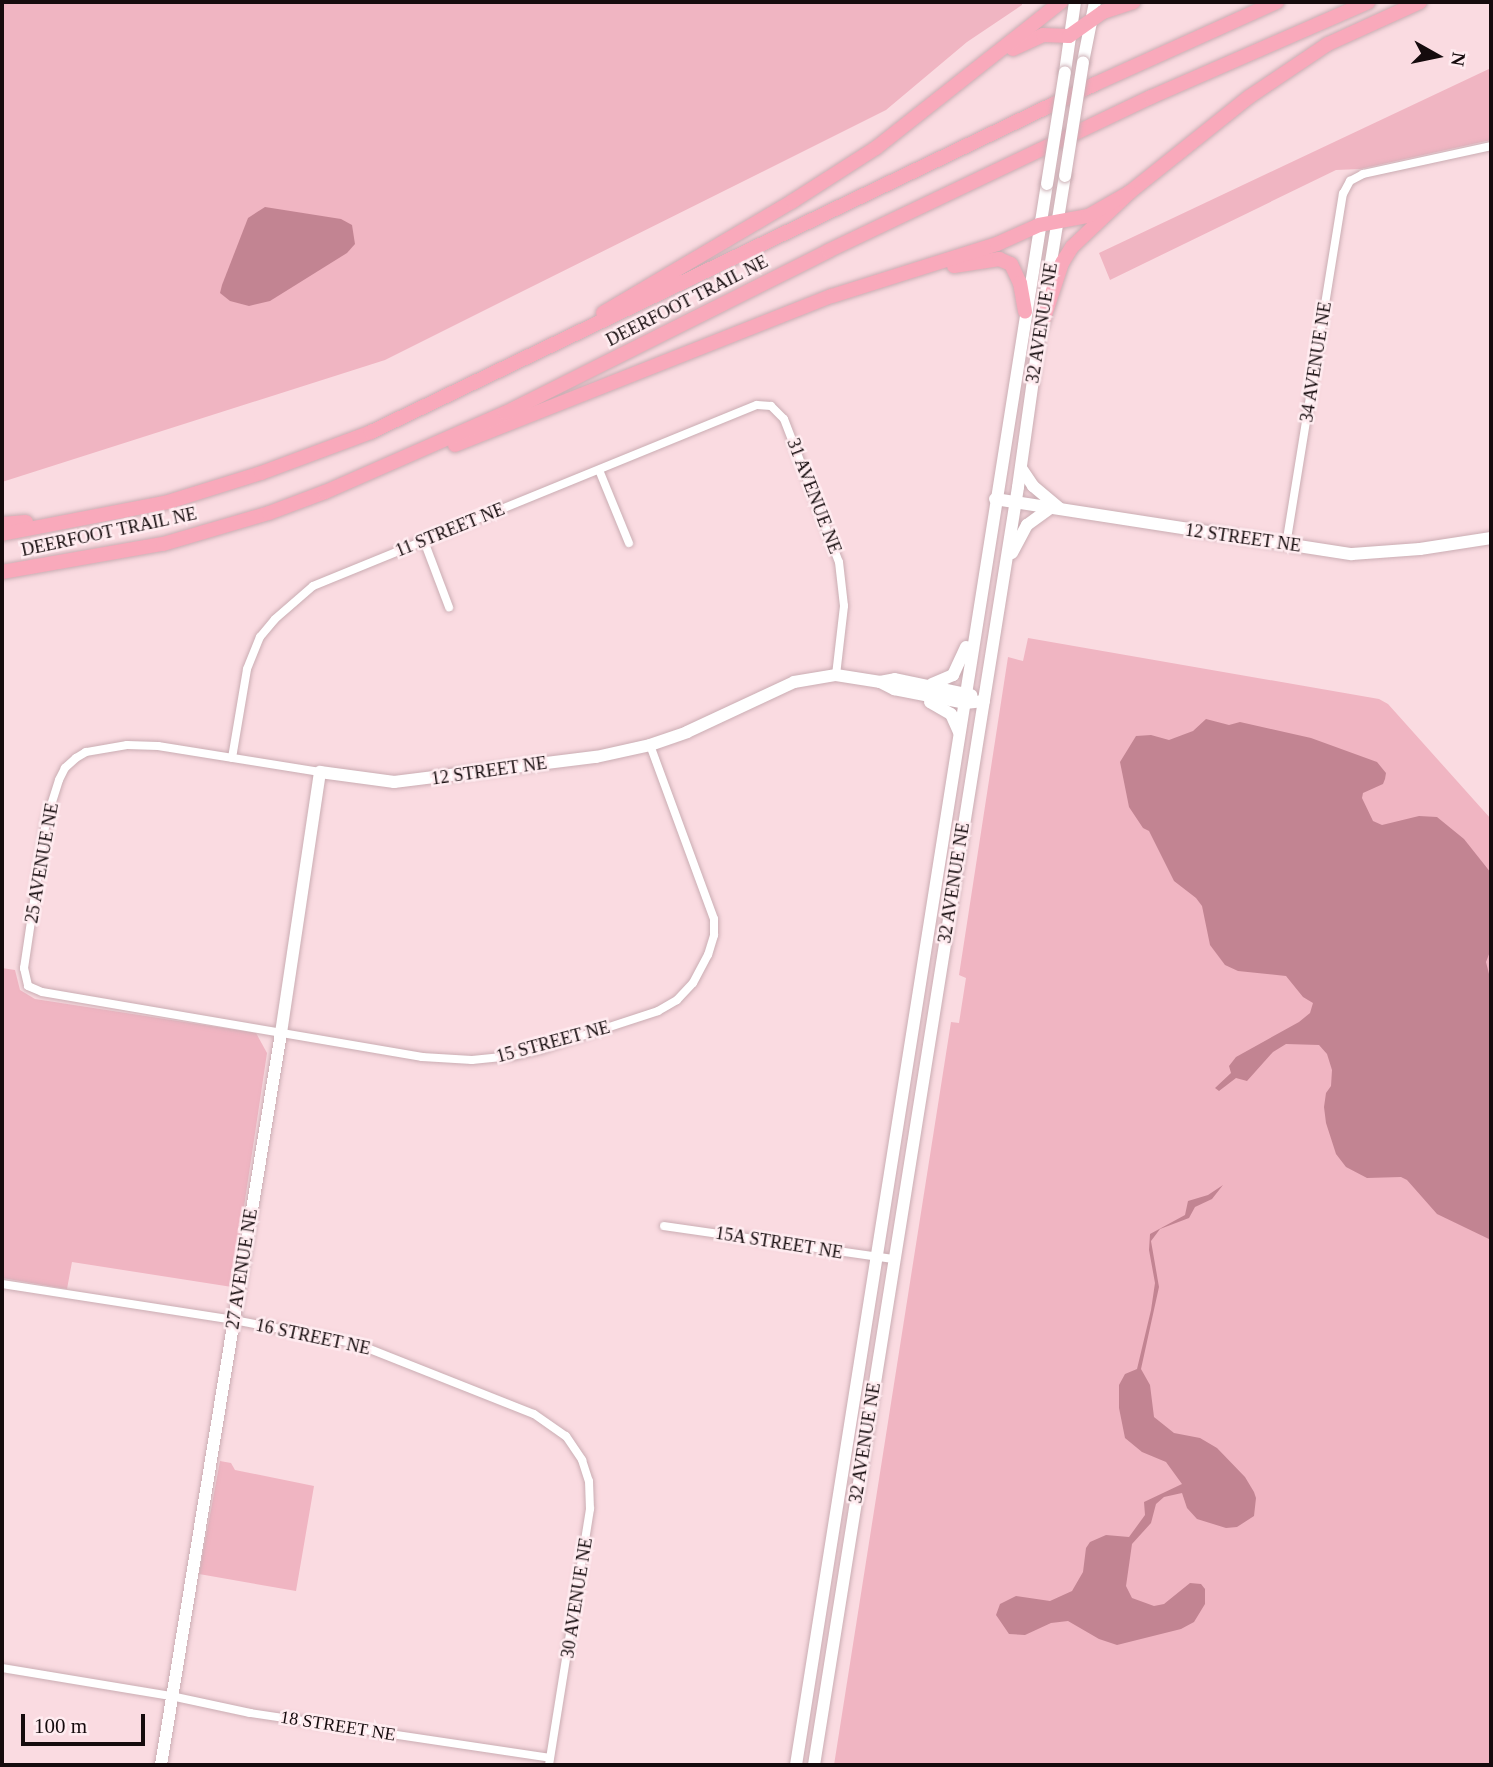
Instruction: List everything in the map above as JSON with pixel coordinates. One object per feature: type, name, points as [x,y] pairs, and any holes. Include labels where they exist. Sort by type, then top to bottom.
[{"type":"highway","points":[[588,327],[610,306],[793,201],[876,148],[1061,2]]},
{"type":"highway","points":[[989,61],[1043,35],[1069,36],[1092,19],[1133,2]]},
{"type":"highway","name":"DEERFOOT TRAIL NE","points":[[2,534],[168,502],[261,473],[371,432],[1095,84],[1277,2]]},
{"type":"highway","name":"DEERFOOT TRAIL NE","points":[[2,572],[163,544],[269,513],[325,492],[505,414],[828,251],[1151,97],[1367,2]]},
{"type":"highway","points":[[1041,327],[1062,263],[1072,247],[1130,192],[1249,97],[1328,44],[1420,2]]},
{"type":"highway","points":[[325,492],[494,431],[719,339],[870,285],[997,244],[1039,225],[1088,216],[1130,192]]},
{"type":"highway","points":[[870,285],[967,263],[999,259],[1011,264],[1016,272],[1025,312]]},
{"type":"highway","points":[[2,524],[83,518]]},
{"type":"highway","points":[[2,580],[46,572],[64,563]]},
{"type":"main road","name":"32 AVENUE NE","points":[[796,1765],[1074,2]]},
{"type":"main road","name":"32 AVENUE NE","points":[[814,1765],[1006,566],[1083,62],[1095,2]]},
{"type":"main road","points":[[1006,566],[1027,525],[1055,509],[1033,486],[1021,468]]},
{"type":"main road","name":"12 STREET NE","points":[[996,499],[1352,554],[1420,549],[1491,538]]},
{"type":"main road","points":[[959,732],[951,713],[924,690],[946,681],[958,668],[979,608]]},
{"type":"main road","name":"12 STREET NE","points":[[320,772],[394,782],[596,757],[650,745],[687,732],[794,682],[836,676],[880,682],[895,679],[924,690],[984,701]]},
{"type":"main road","name":"27 AVENUE NE","points":[[161,1765],[281,1032],[320,772]]},
{"type":"street","name":"34 AVENUE NE","points":[[1286,545],[1343,194],[1350,181],[1363,174],[1491,146]]},
{"type":"street","name":"11 STREET NE","points":[[232,758],[248,665],[260,637],[275,619],[313,586],[746,409],[757,405],[771,406]]},
{"type":"street","name":"31 AVENUE NE","points":[[771,406],[784,419],[839,562],[844,606],[836,676]]},
{"type":"street","points":[[599,470],[629,543]]},
{"type":"street","points":[[424,541],[449,607]]},
{"type":"street","name":"12 STREET NE","points":[[86,752],[127,745],[158,746],[320,772]]},
{"type":"street","name":"15 STREET NE","points":[[28,986],[42,992],[422,1056],[491,1060],[542,1049],[635,1020],[677,1000],[693,983],[708,955],[714,935],[713,919],[650,745]]},
{"type":"street","name":"25 AVENUE NE","points":[[28,986],[24,968],[46,821],[65,768],[86,752]]},
{"type":"street","name":"15A STREET NE","points":[[664,1226],[893,1259]]},
{"type":"street","name":"16 STREET NE","points":[[2,1284],[331,1337],[394,1357],[534,1414],[566,1436]]},
{"type":"street","name":"30 AVENUE NE","points":[[550,1762],[590,1508],[589,1481],[582,1460],[566,1436]]},
{"type":"street","name":"18 STREET NE","points":[[2,1668],[550,1762]]},
{"type":"shaded area","points":[[2,2],[1022,2],[1022,5],[967,42],[886,110],[385,360],[2,482]]},
{"type":"shaded area","points":[[1491,68],[1491,140],[1360,169],[1336,170],[1110,280],[1099,253]]},
{"type":"shaded area","points":[[265,207],[341,219],[352,225],[355,244],[347,253],[270,301],[249,306],[230,301],[220,293],[222,285],[248,218]]},
{"type":"shaded area","points":[[1028,638],[1379,699],[1388,704],[1491,819],[1491,1765],[834,1765],[951,1022],[959,1023],[966,978],[959,975],[1008,657],[1023,661]]},
{"type":"shaded area","points":[[1206,719],[1229,725],[1240,722],[1311,738],[1377,762],[1386,773],[1383,784],[1363,793],[1362,798],[1373,821],[1382,825],[1419,816],[1437,817],[1464,839],[1491,873],[1491,949],[1486,962],[1491,982],[1491,1240],[1437,1214],[1407,1180],[1401,1177],[1367,1178],[1346,1167],[1336,1154],[1326,1123],[1324,1107],[1326,1093],[1331,1086],[1332,1070],[1327,1054],[1319,1045],[1286,1044],[1273,1052],[1247,1081],[1236,1078],[1219,1091],[1215,1088],[1231,1073],[1229,1066],[1236,1057],[1299,1022],[1310,1013],[1313,1003],[1303,997],[1286,976],[1238,971],[1225,965],[1210,945],[1202,906],[1174,881],[1149,831],[1143,828],[1129,807],[1120,762],[1136,736],[1151,735],[1169,740],[1193,731]]},
{"type":"shaded area","points":[[2,968],[15,970],[20,990],[35,999],[256,1033],[267,1053],[232,1287],[72,1262],[67,1289],[2,1278]]},
{"type":"shaded area","points":[[1223,1185],[1212,1199],[1195,1207],[1189,1218],[1160,1229],[1151,1241],[1159,1287],[1141,1369],[1150,1385],[1154,1417],[1174,1433],[1200,1438],[1217,1448],[1245,1477],[1254,1492],[1254,1516],[1237,1527],[1226,1528],[1197,1519],[1187,1508],[1182,1493],[1164,1497],[1156,1504],[1151,1523],[1132,1544],[1126,1586],[1132,1598],[1154,1606],[1164,1604],[1190,1583],[1201,1584],[1205,1589],[1205,1604],[1194,1622],[1181,1629],[1117,1645],[1099,1639],[1068,1621],[1051,1623],[1025,1635],[1009,1634],[996,1615],[1000,1604],[1016,1596],[1050,1601],[1072,1591],[1083,1572],[1086,1548],[1090,1542],[1106,1535],[1129,1537],[1145,1515],[1144,1502],[1182,1484],[1166,1462],[1142,1452],[1125,1438],[1119,1408],[1119,1385],[1125,1374],[1137,1369],[1151,1310],[1155,1283],[1149,1250],[1150,1234],[1185,1215],[1188,1201],[1208,1195]]},
{"type":"shaded area","points":[[220,1461],[231,1463],[235,1470],[314,1486],[296,1591],[199,1574]]}]
